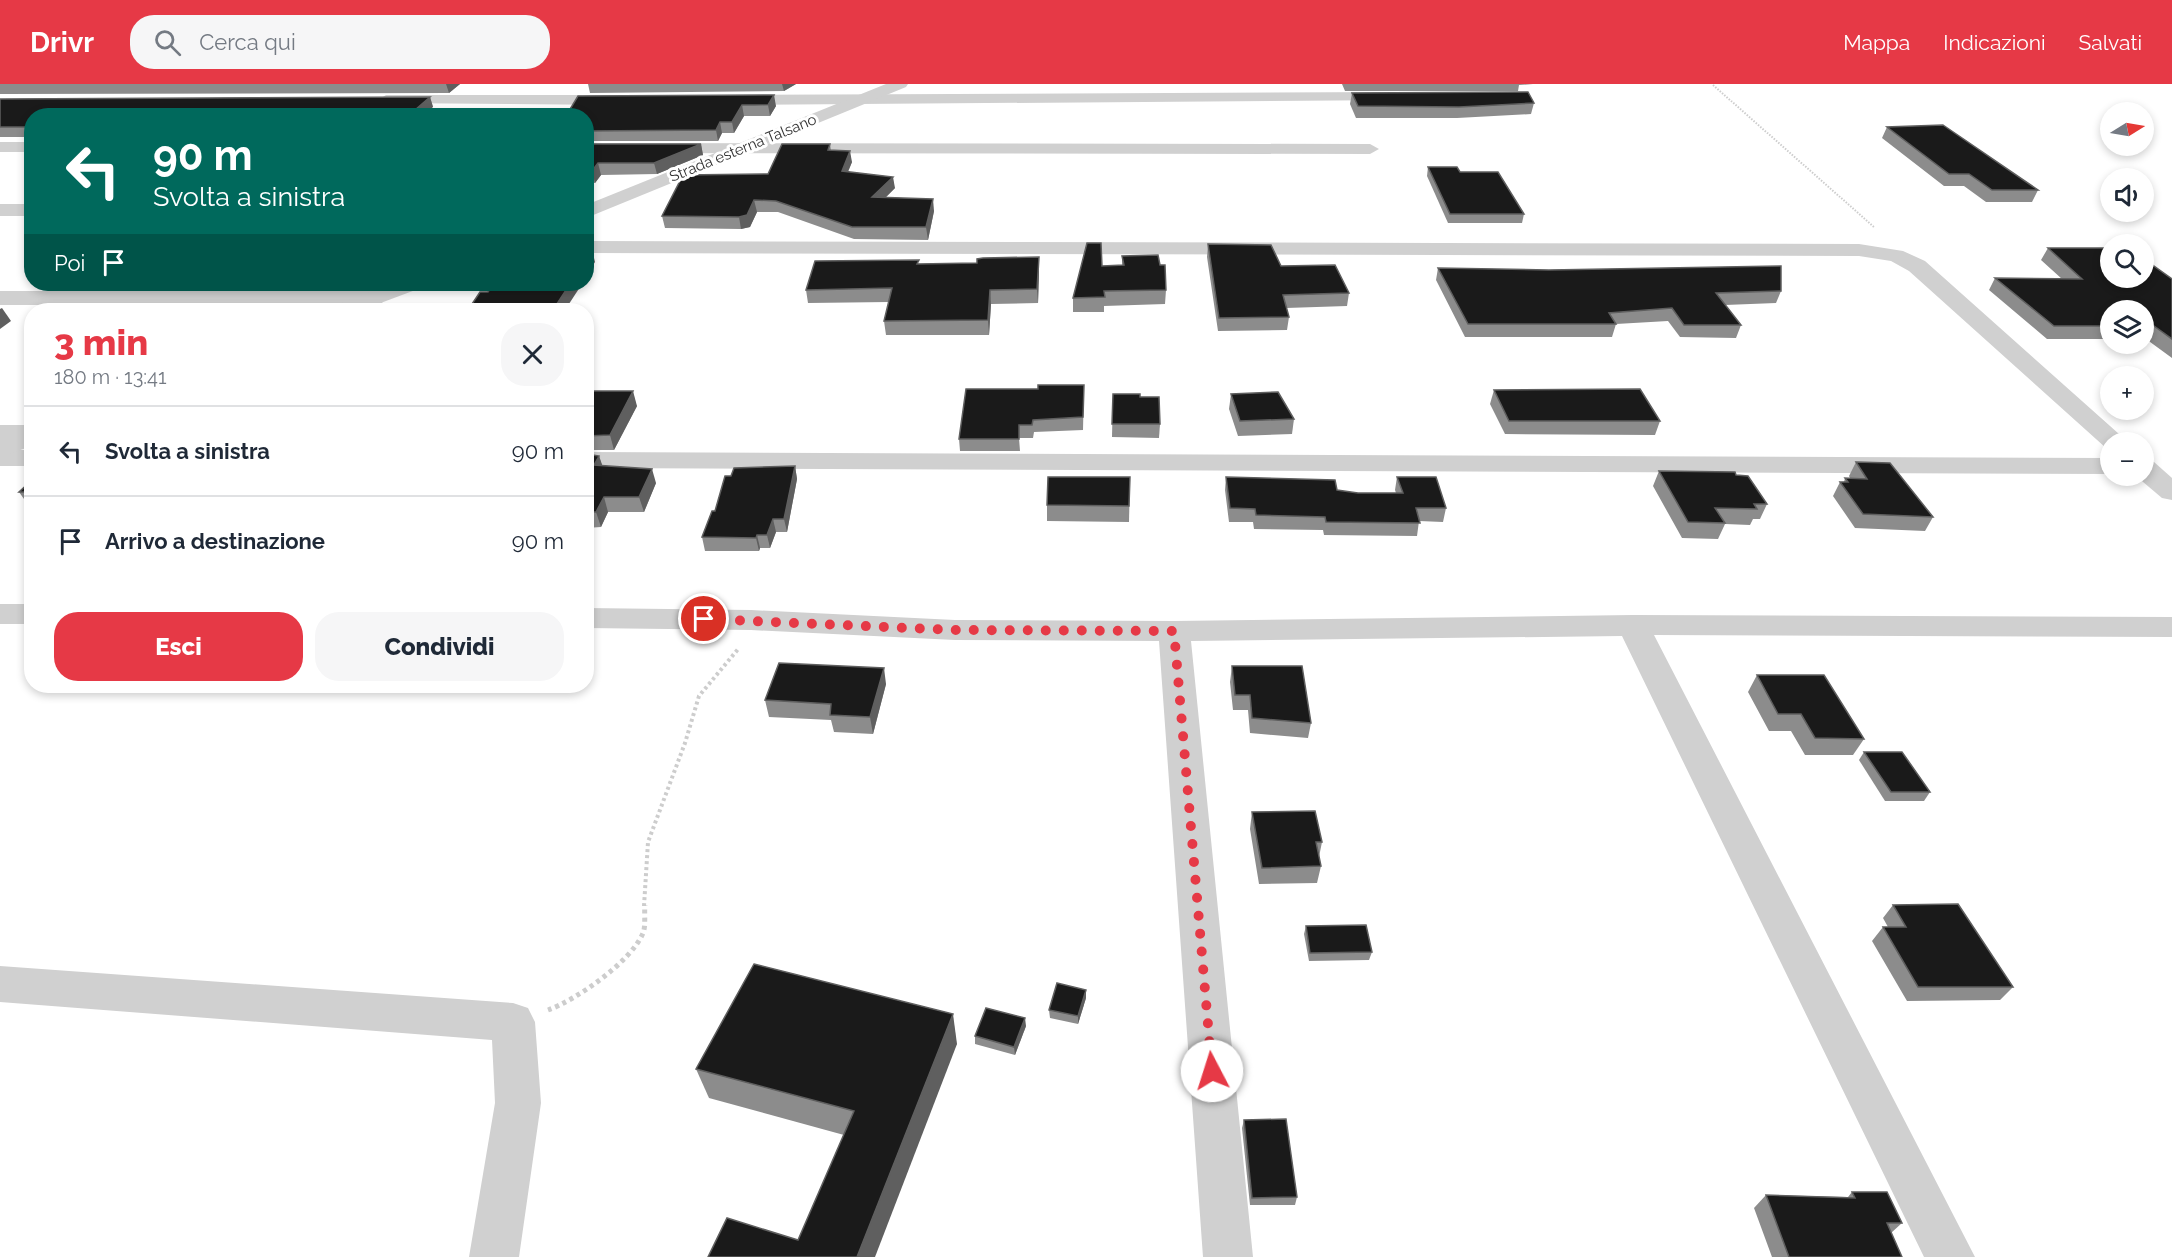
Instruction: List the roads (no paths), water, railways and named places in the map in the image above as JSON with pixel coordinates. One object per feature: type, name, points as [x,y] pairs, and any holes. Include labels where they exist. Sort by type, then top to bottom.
[{"type":"street","name":"Strada esterna Talsano","points":[[594,209],[900,84]]},
{"type":"street","points":[[718,100],[900,97],[1419,98]]},
{"type":"street","points":[[371,100],[634,100]]},
{"type":"street","points":[[0,147],[24,147]]},
{"type":"street","points":[[594,148],[1370,148]]},
{"type":"street","points":[[0,210],[24,210]]},
{"type":"street","points":[[594,247],[1859,250],[1896,255],[1917,266],[2104,432]]},
{"type":"street","points":[[361,303],[392,291]]},
{"type":"street","points":[[0,298],[374,298]]},
{"type":"street","points":[[0,433],[24,434]]},
{"type":"street","points":[[0,449],[24,438]]},
{"type":"street","points":[[0,458],[24,458]]},
{"type":"street","points":[[594,460],[2100,466]]},
{"type":"street","points":[[2154,477],[2172,492]]},
{"type":"street","points":[[0,614],[24,614]]},
{"type":"street","points":[[594,618],[751,620],[955,630],[1174,631],[1633,624],[2172,627]]},
{"type":"street","points":[[1633,624],[1950,1257]]},
{"type":"street","points":[[1174,631],[1228,1257]]},
{"type":"street","points":[[0,984],[513,1022],[518,1103],[494,1257]]}]
